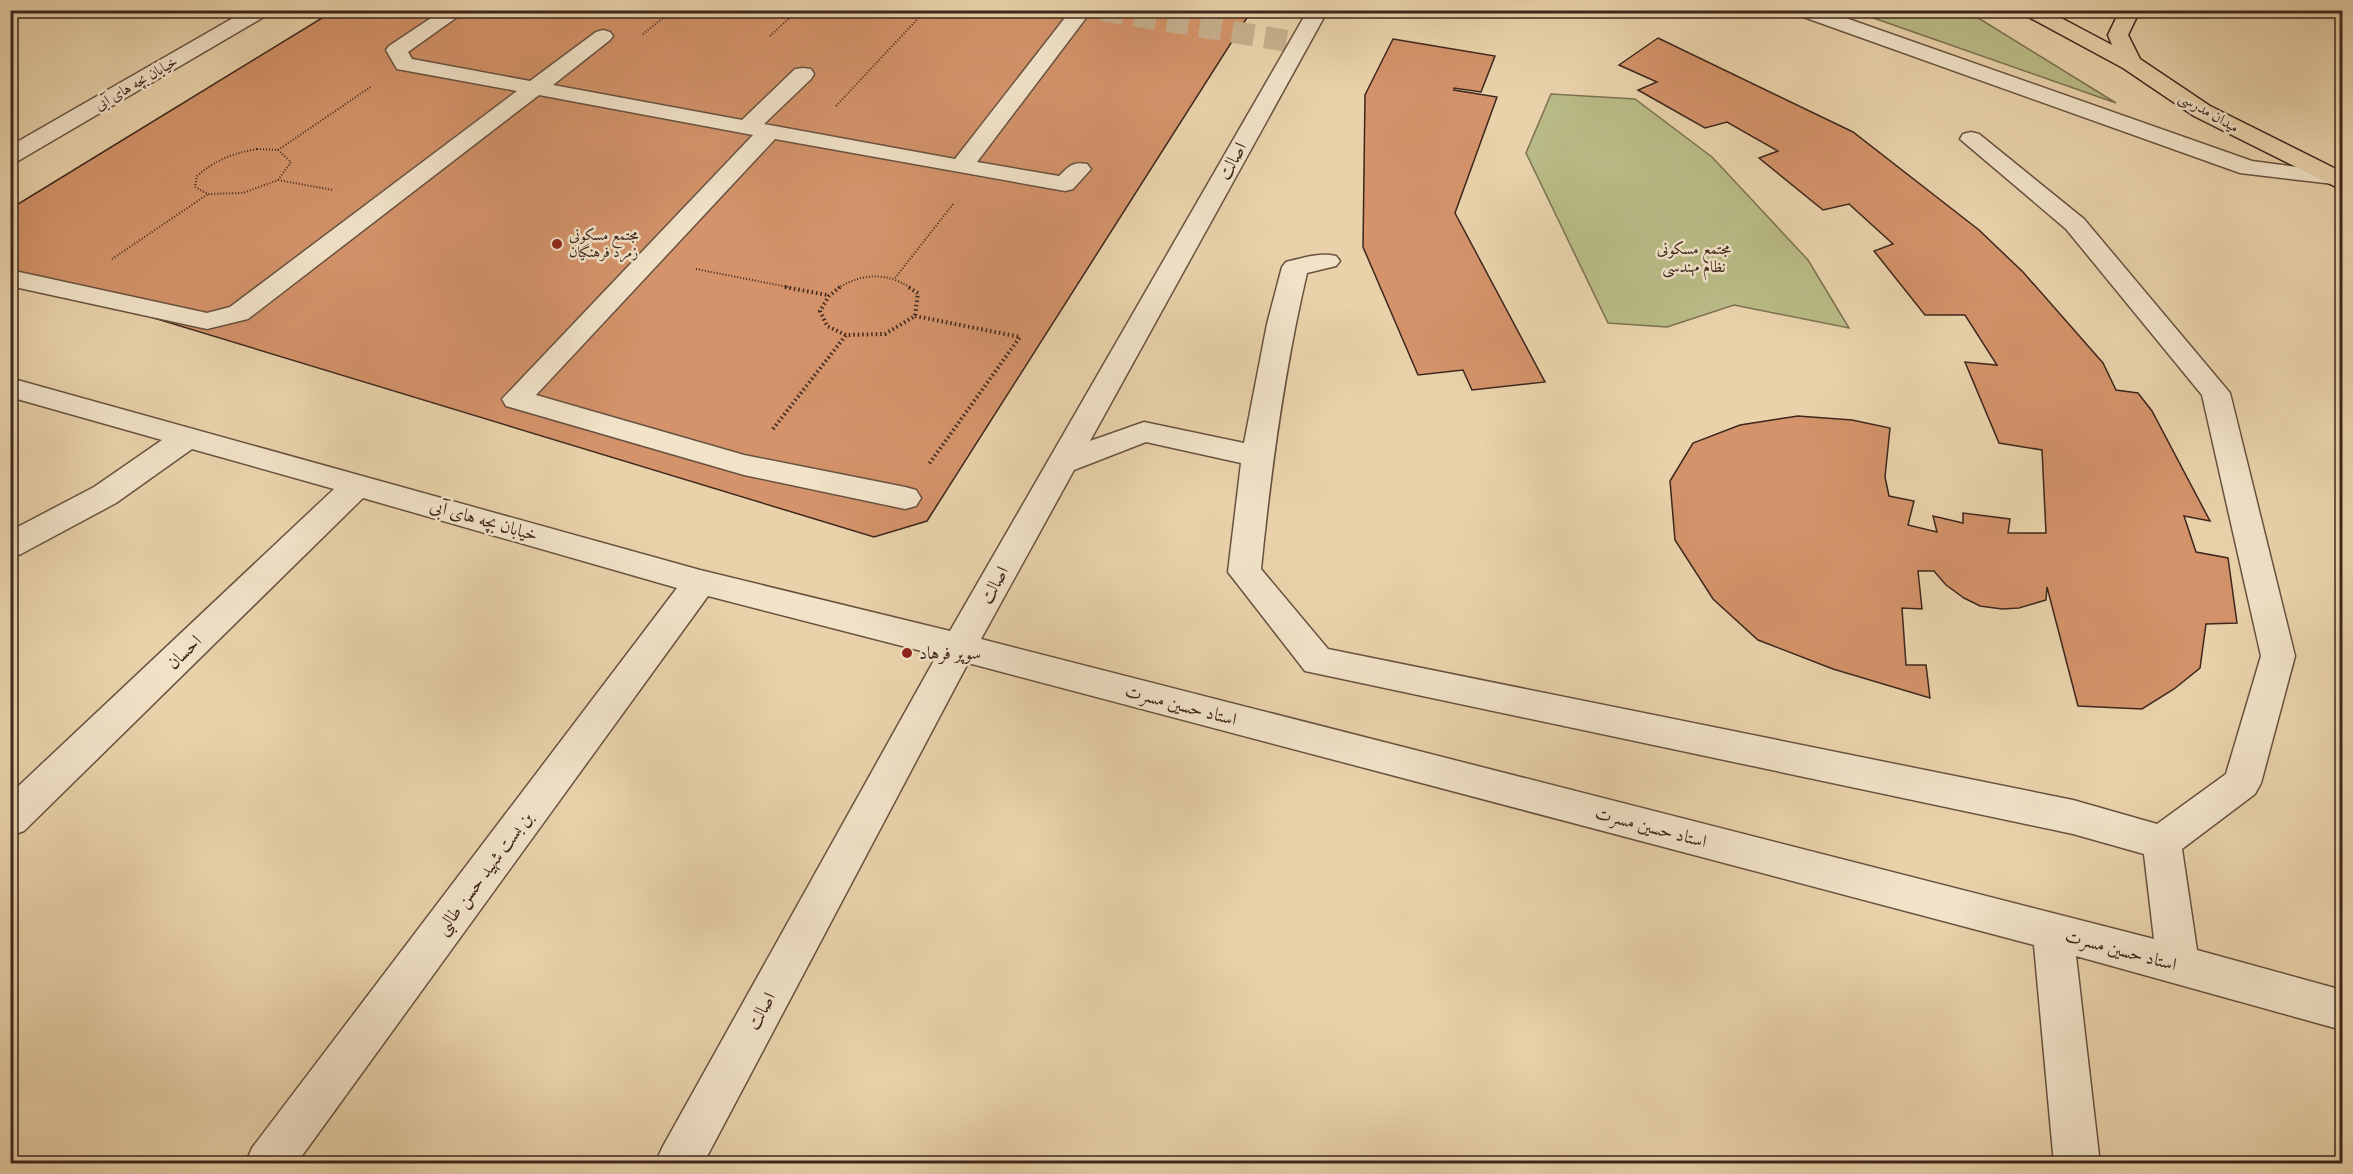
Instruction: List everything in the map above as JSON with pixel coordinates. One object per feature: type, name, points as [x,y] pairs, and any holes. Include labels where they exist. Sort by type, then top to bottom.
[{"type":"main road","name":"میدان مدرسی","points":[[2030,10],[2131,63],[2202,111],[2341,180]]},
{"type":"main road","points":[[2130,10],[2118,34],[2131,63]]},
{"type":"street","name":"خیابان بچه های آبی","points":[[11,155],[262,10]]},
{"type":"street","points":[[457,10],[396,50],[405,64],[1065,184],[1079,169]]},
{"type":"street","points":[[971,168],[1082,10]]},
{"type":"street","name":"اصالت","points":[[678,1164],[959,647],[1318,10]]},
{"type":"street","points":[[1802,10],[2248,168],[2341,180]]},
{"type":"street","points":[[10,278],[207,321],[239,313],[603,36]]},
{"type":"street","points":[[803,74],[648,260],[516,399],[744,465],[905,498]]},
{"type":"street","points":[[1971,139],[2075,224],[2216,393],[2278,656],[2242,783],[2162,842]]},
{"type":"street","points":[[1327,261],[1295,267],[1281,324],[1257,456],[1244,572],[1317,661],[2073,818],[2162,842]]},
{"type":"street","name":"خیابان بچه های آبی","points":[[10,387],[700,582],[959,647]]},
{"type":"street","points":[[1062,463],[1144,432],[1257,456]]},
{"type":"street","points":[[10,546],[105,495],[189,436]]},
{"type":"street","name":"احسان","points":[[10,819],[358,484]]},
{"type":"street","name":"بن بست شهید حسن طالبی","points":[[268,1164],[700,582]]},
{"type":"street","name":"استاد حسین مسرت","points":[[959,647],[2052,931],[2343,1010]]},
{"type":"street","points":[[2162,842],[2178,965]]},
{"type":"street","points":[[2052,931],[2077,1164]]},
{"type":"path","points":[[770,36],[798,10]]},
{"type":"path","points":[[806,138],[926,10]]},
{"type":"path","points":[[278,150],[405,64]]},
{"type":"path","points":[[257,148],[278,150],[291,162],[278,180],[243,193],[208,194],[195,187],[197,176],[210,163],[232,153],[257,148]]},
{"type":"path","points":[[895,278],[971,168]]},
{"type":"path","points":[[65,291],[208,194]]},
{"type":"path","points":[[648,260],[827,295]]},
{"type":"path","points":[[905,498],[1020,337],[915,316],[885,333],[846,335],[827,326],[820,311],[827,295],[846,283],[870,276],[895,278],[918,293],[915,316]]},
{"type":"path","points":[[744,465],[846,335]]},
{"type":"green space","points":[[1852,11],[1967,11],[2116,103],[1862,14]]},
{"type":"green space","points":[[1551,94],[1635,99],[1712,157],[1808,260],[1849,328],[1734,305],[1667,327],[1608,323],[1526,153]]},
{"type":"building","name":"مجتمع مسکونی زمرد فرهنگیان","points":[[335,10],[1252,10],[927,521],[874,537],[65,291],[10,278],[10,209]]},
{"type":"building","points":[[1658,38],[1853,132],[1979,230],[2023,272],[2103,363],[2116,390],[2138,393],[2152,411],[2210,521],[2184,516],[2196,552],[2228,558],[2237,623],[2206,624],[2200,668],[2174,689],[2142,709],[2078,706],[2047,587],[2046,600],[2019,608],[2002,609],[1980,606],[1964,598],[1946,585],[1934,571],[1918,571],[1922,609],[1902,608],[1906,665],[1926,665],[1930,698],[1833,669],[1758,640],[1713,599],[1675,540],[1670,481],[1693,443],[1740,425],[1798,416],[1852,420],[1890,428],[1885,477],[1889,496],[1914,501],[1908,525],[1937,532],[1933,516],[1963,523],[1963,513],[2010,519],[2008,533],[2046,533],[2042,450],[1999,443],[1965,362],[1997,365],[1965,315],[1925,315],[1874,251],[1893,244],[1849,204],[1823,210],[1759,158],[1778,151],[1727,122],[1705,128],[1638,90],[1657,82],[1619,65]]},
{"type":"building","points":[[1393,39],[1495,56],[1481,92],[1454,88],[1454,90],[1497,97],[1455,213],[1545,382],[1472,390],[1463,370],[1418,375],[1363,247],[1365,95]]},
{"type":"tunnel","points":[[1102,10],[1300,43]]},
{"type":"place","name":"مجتمع مسکونی زمرد فرهنگیان","points":[[557,244]]},
{"type":"place","name":"سوپر فرهاد","points":[[907,653]]},
{"type":"district","name":"مجتمع مسکونی نظام مهندسی","points":[[1694,257]]}]
